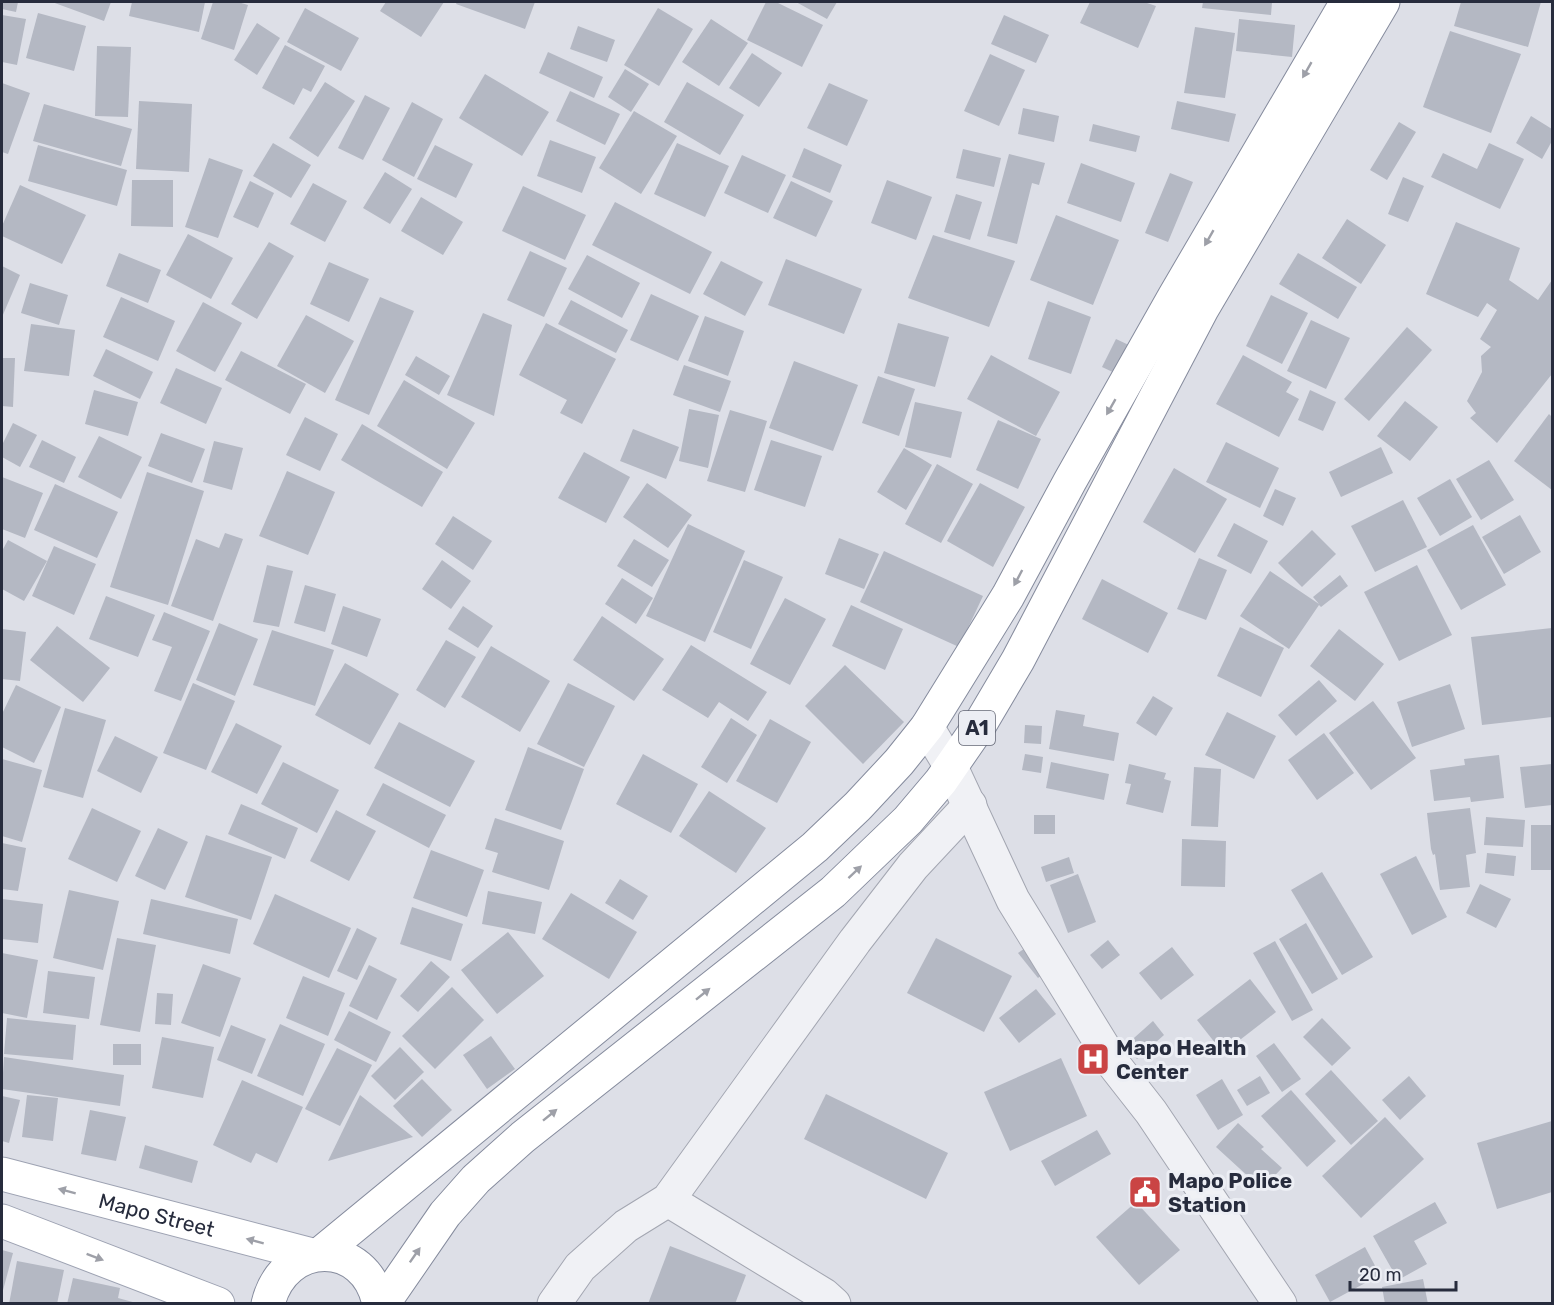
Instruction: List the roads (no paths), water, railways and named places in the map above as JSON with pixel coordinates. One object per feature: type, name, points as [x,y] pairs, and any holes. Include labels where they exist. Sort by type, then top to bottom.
[{"type":"main road","name":"A1","points":[[381,1304],[439,1222],[476,1179],[532,1130],[833,892],[908,820],[951,767],[979,726],[1018,660],[1344,37],[1347,2]]},
{"type":"main road","name":"A1","points":[[316,1255],[815,847],[858,806],[927,727],[1008,596],[1116,399],[1344,37],[1383,2]]},
{"type":"main road","name":"Mapo Street","points":[[2,1173],[316,1255],[337,1256],[354,1263],[372,1283],[381,1304]]},
{"type":"main road","points":[[2,1221],[218,1304]]},
{"type":"main road","points":[[268,1304],[272,1288],[282,1273],[296,1261],[316,1255]]},
{"type":"street","points":[[927,727],[970,805],[1013,900],[1115,1066],[1151,1112],[1280,1304]]},
{"type":"street","points":[[554,1304],[580,1267],[626,1226],[668,1200],[855,941],[913,866],[970,805]]},
{"type":"street","points":[[668,1200],[824,1295],[834,1304]]},
{"type":"place","name":"Mapo Health Center","points":[[1093,1059]]},
{"type":"place","name":"Mapo Police Station","points":[[1145,1192]]}]
